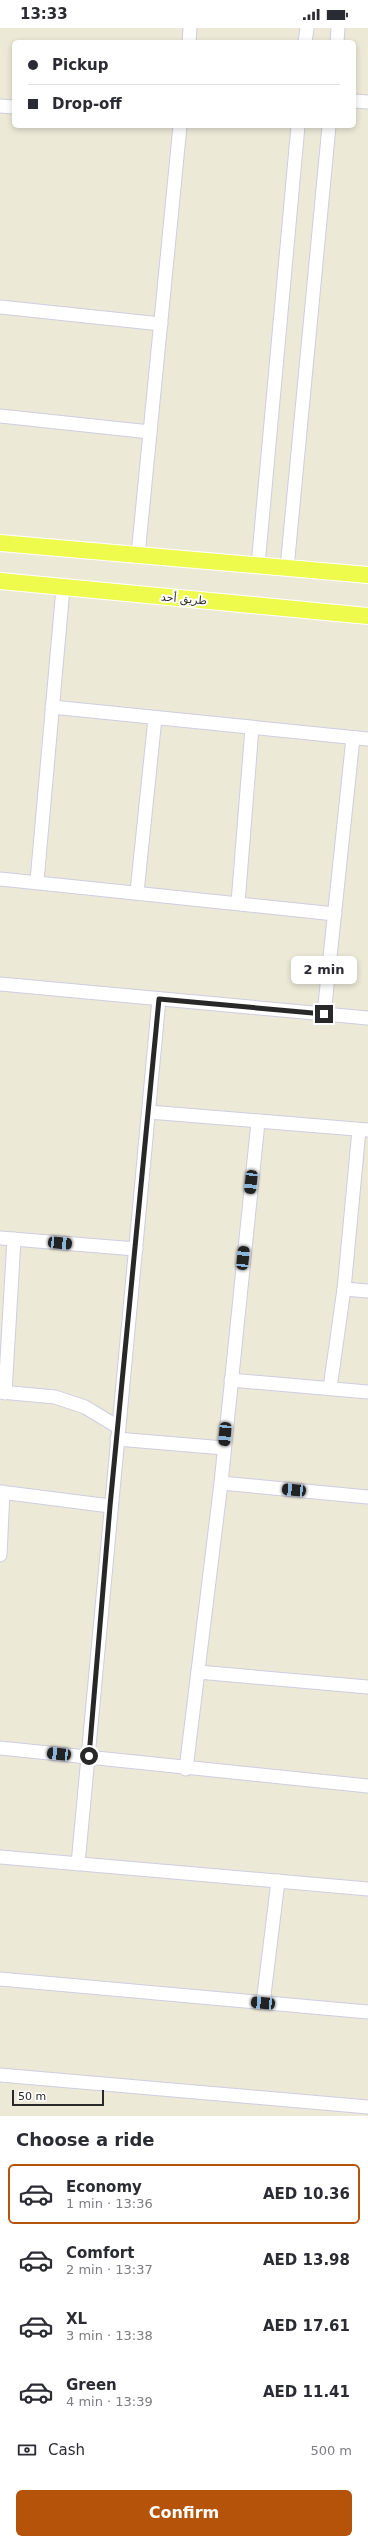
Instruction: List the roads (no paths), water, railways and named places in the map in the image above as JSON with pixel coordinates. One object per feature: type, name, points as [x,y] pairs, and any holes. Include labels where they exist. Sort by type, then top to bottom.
[{"type":"main road","points":[[0,542],[368,575]]},
{"type":"main road","name":"طريق أحد","points":[[0,581],[368,616]]},
{"type":"street","points":[[189,40],[190,28]]},
{"type":"street","points":[[306,40],[307,28]]},
{"type":"street","points":[[337,40],[338,28]]},
{"type":"street","points":[[356,101],[368,102]]},
{"type":"street","points":[[0,106],[12,107]]},
{"type":"street","points":[[138,555],[180,128]]},
{"type":"street","points":[[258,565],[298,128]]},
{"type":"street","points":[[287,568],[329,128]]},
{"type":"street","points":[[0,307],[161,324]]},
{"type":"street","points":[[0,416],[150,432]]},
{"type":"street","points":[[37,882],[63,588]]},
{"type":"street","points":[[52,707],[368,740]]},
{"type":"street","points":[[136,892],[155,718]]},
{"type":"street","points":[[238,903],[252,728]]},
{"type":"street","points":[[324,1014],[353,738]]},
{"type":"street","points":[[0,879],[136,892],[335,914]]},
{"type":"street","points":[[0,984],[368,1018]]},
{"type":"street","points":[[78,1864],[89,1756],[110,1506],[159,999]]},
{"type":"street","points":[[149,1112],[363,1130],[344,1289],[330,1388]]},
{"type":"street","points":[[186,1769],[221,1483],[258,1122]]},
{"type":"street","points":[[0,1238],[136,1249]]},
{"type":"street","points":[[14,1239],[3,1393],[55,1397],[85,1407],[117,1433],[224,1448]]},
{"type":"street","points":[[344,1289],[368,1292]]},
{"type":"street","points":[[231,1380],[368,1392]]},
{"type":"street","points":[[221,1483],[368,1497]]},
{"type":"street","points":[[0,1555],[2,1492],[110,1506]]},
{"type":"street","points":[[198,1672],[368,1687]]},
{"type":"street","points":[[0,1748],[89,1756],[186,1769],[368,1786]]},
{"type":"street","points":[[0,1857],[368,1889]]},
{"type":"street","points":[[263,2003],[278,1881]]},
{"type":"street","points":[[0,1981],[368,2012]]},
{"type":"street","points":[[0,2076],[368,2107]]}]
